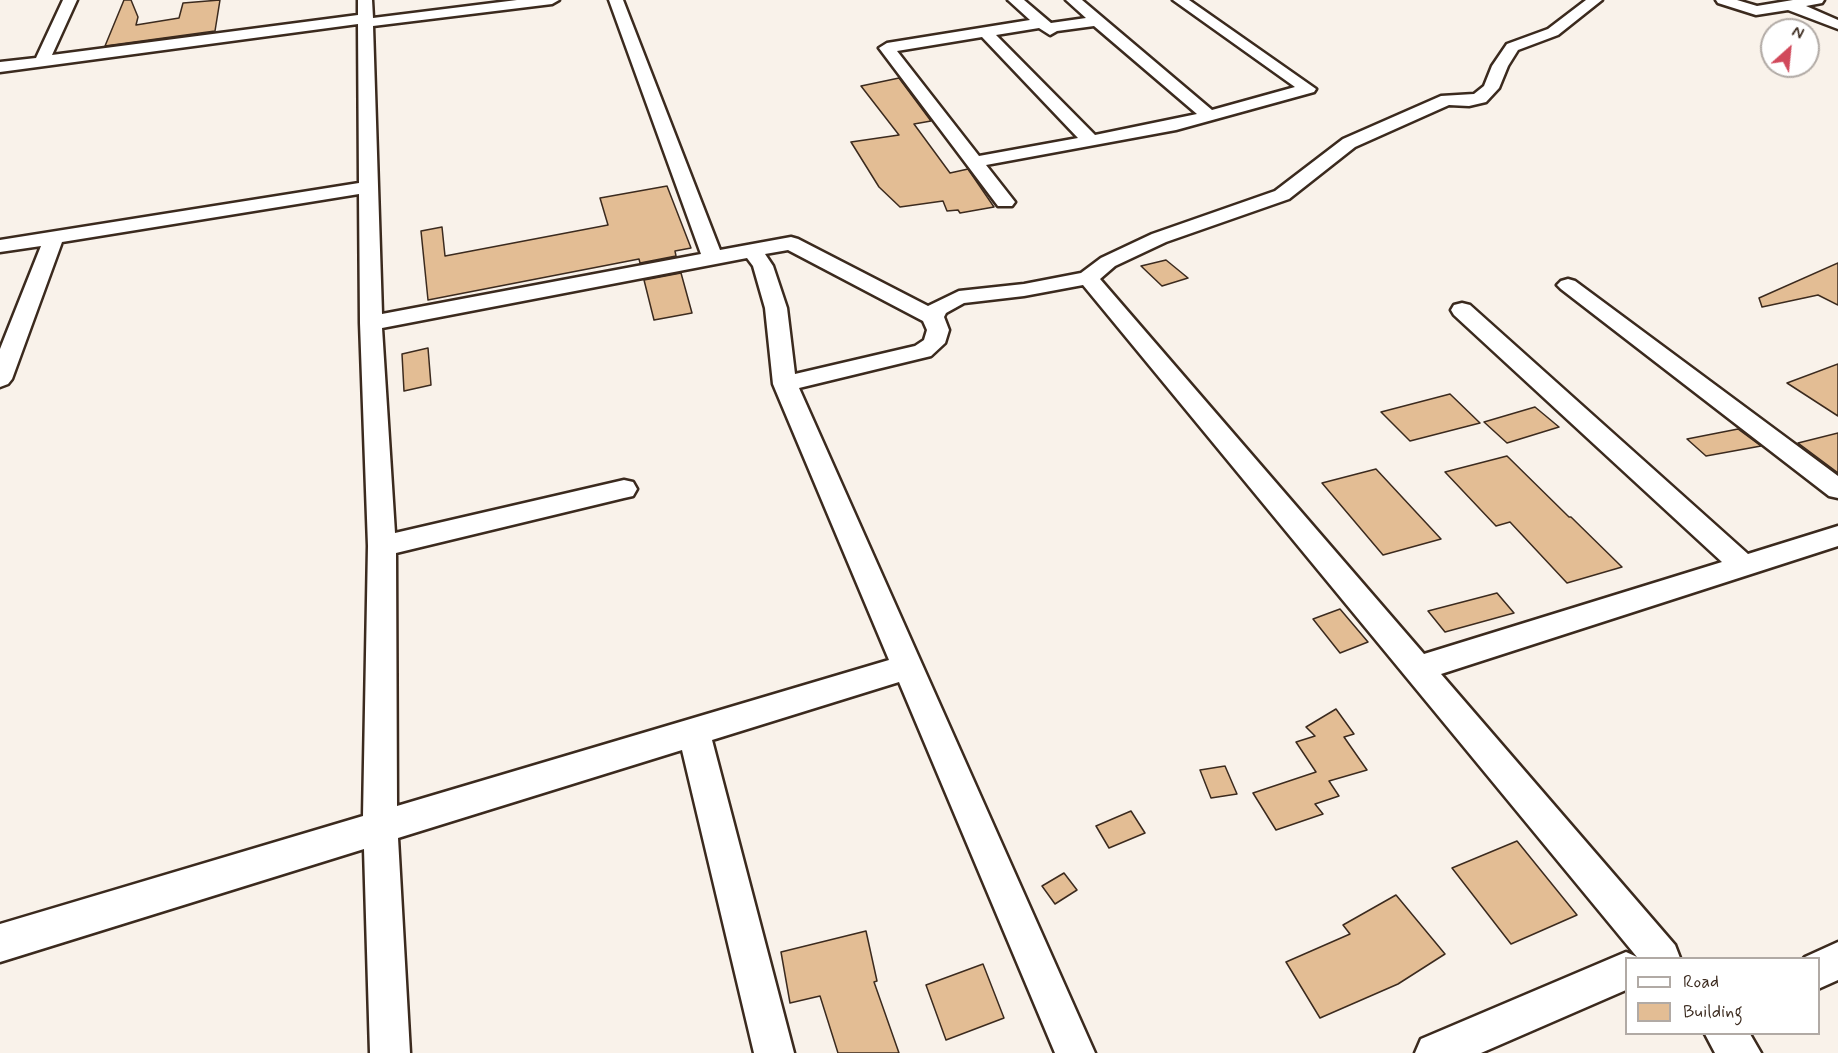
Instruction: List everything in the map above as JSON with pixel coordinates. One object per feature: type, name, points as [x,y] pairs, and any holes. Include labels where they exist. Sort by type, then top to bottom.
[{"type":"street","points":[[42,61],[70,0]]},
{"type":"street","points":[[0,67],[365,14],[552,0]]},
{"type":"street","points":[[615,0],[713,258]]},
{"type":"street","points":[[1015,0],[1046,27]]},
{"type":"street","points":[[1073,0],[1209,116]]},
{"type":"street","points":[[974,162],[1176,124],[1308,89],[1180,0]]},
{"type":"street","points":[[933,317],[937,309],[959,297],[1024,290],[1088,278],[1108,262],[1159,238],[1282,195],[1349,143],[1447,100],[1469,101],[1480,98],[1491,88],[1512,46],[1553,32],[1595,0]]},
{"type":"street","points":[[1723,0],[1756,11],[1817,0]]},
{"type":"street","points":[[1790,5],[1838,25]]},
{"type":"street","points":[[365,14],[371,323],[382,546],[380,827],[390,1053]]},
{"type":"street","points":[[1005,202],[887,48],[985,32],[1098,21]]},
{"type":"street","points":[[985,32],[1090,140]]},
{"type":"street","points":[[0,246],[368,187]]},
{"type":"street","points":[[0,380],[54,237]]},
{"type":"street","points":[[371,323],[791,243],[933,317],[938,330],[934,343],[923,351],[784,384]]},
{"type":"street","points":[[752,250],[763,266],[776,308],[784,384],[1075,1053]]},
{"type":"street","points":[[1088,278],[1418,669],[1648,957]]},
{"type":"street","points":[[1568,285],[1838,489]]},
{"type":"street","points":[[1462,310],[1744,566]]},
{"type":"street","points":[[382,546],[624,489]]},
{"type":"street","points":[[1418,669],[1838,536]]},
{"type":"street","points":[[0,943],[907,667]]},
{"type":"street","points":[[694,732],[774,1053]]},
{"type":"street","points":[[1820,969],[1838,961]]},
{"type":"street","points":[[1435,1053],[1625,972]]},
{"type":"street","points":[[1726,1035],[1742,1053]]},
{"type":"building","points":[[124,0],[131,0],[138,17],[136,25],[179,18],[183,3],[220,0],[215,31],[105,46]]},
{"type":"building","points":[[899,78],[931,121],[914,124],[950,173],[968,169],[994,207],[960,213],[958,210],[947,211],[943,201],[900,207],[879,187],[851,142],[899,135],[861,86]]},
{"type":"building","points":[[667,186],[691,248],[675,251],[676,256],[640,263],[639,259],[428,300],[421,231],[442,227],[445,256],[608,225],[600,198]]},
{"type":"building","points":[[1166,260],[1188,278],[1162,286],[1141,266]]},
{"type":"building","points":[[1838,263],[1838,305],[1818,295],[1762,307],[1759,298]]},
{"type":"building","points":[[681,273],[692,313],[654,320],[644,280]]},
{"type":"building","points":[[428,348],[431,385],[404,391],[402,354]]},
{"type":"building","points":[[1838,364],[1838,416],[1787,383]]},
{"type":"building","points":[[1450,394],[1480,423],[1410,441],[1381,412]]},
{"type":"building","points":[[1535,407],[1559,427],[1507,443],[1484,422]]},
{"type":"building","points":[[1738,429],[1761,446],[1706,456],[1687,439]]},
{"type":"building","points":[[1838,433],[1838,473],[1798,443]]},
{"type":"building","points":[[1507,456],[1622,567],[1567,583],[1510,522],[1496,526],[1445,472]]},
{"type":"building","points":[[1376,469],[1441,539],[1383,555],[1322,483]]},
{"type":"building","points":[[1497,593],[1514,613],[1445,632],[1428,611]]},
{"type":"building","points":[[1340,609],[1368,642],[1340,653],[1313,619]]},
{"type":"building","points":[[1336,709],[1354,734],[1344,737],[1367,770],[1329,781],[1339,796],[1315,804],[1323,814],[1276,830],[1253,793],[1316,772],[1296,742],[1315,736],[1306,727]]},
{"type":"building","points":[[1225,766],[1237,794],[1211,798],[1200,770]]},
{"type":"building","points":[[1131,811],[1145,833],[1109,848],[1096,826]]},
{"type":"building","points":[[1517,841],[1577,915],[1511,944],[1452,868]]},
{"type":"building","points":[[1064,873],[1077,890],[1055,904],[1042,886]]},
{"type":"building","points":[[1396,895],[1445,954],[1398,984],[1320,1018],[1286,962],[1350,934],[1343,925]]},
{"type":"building","points":[[866,931],[877,981],[874,982],[899,1053],[838,1053],[820,996],[790,1003],[781,952]]},
{"type":"building","points":[[983,964],[1004,1018],[946,1040],[926,985]]}]
